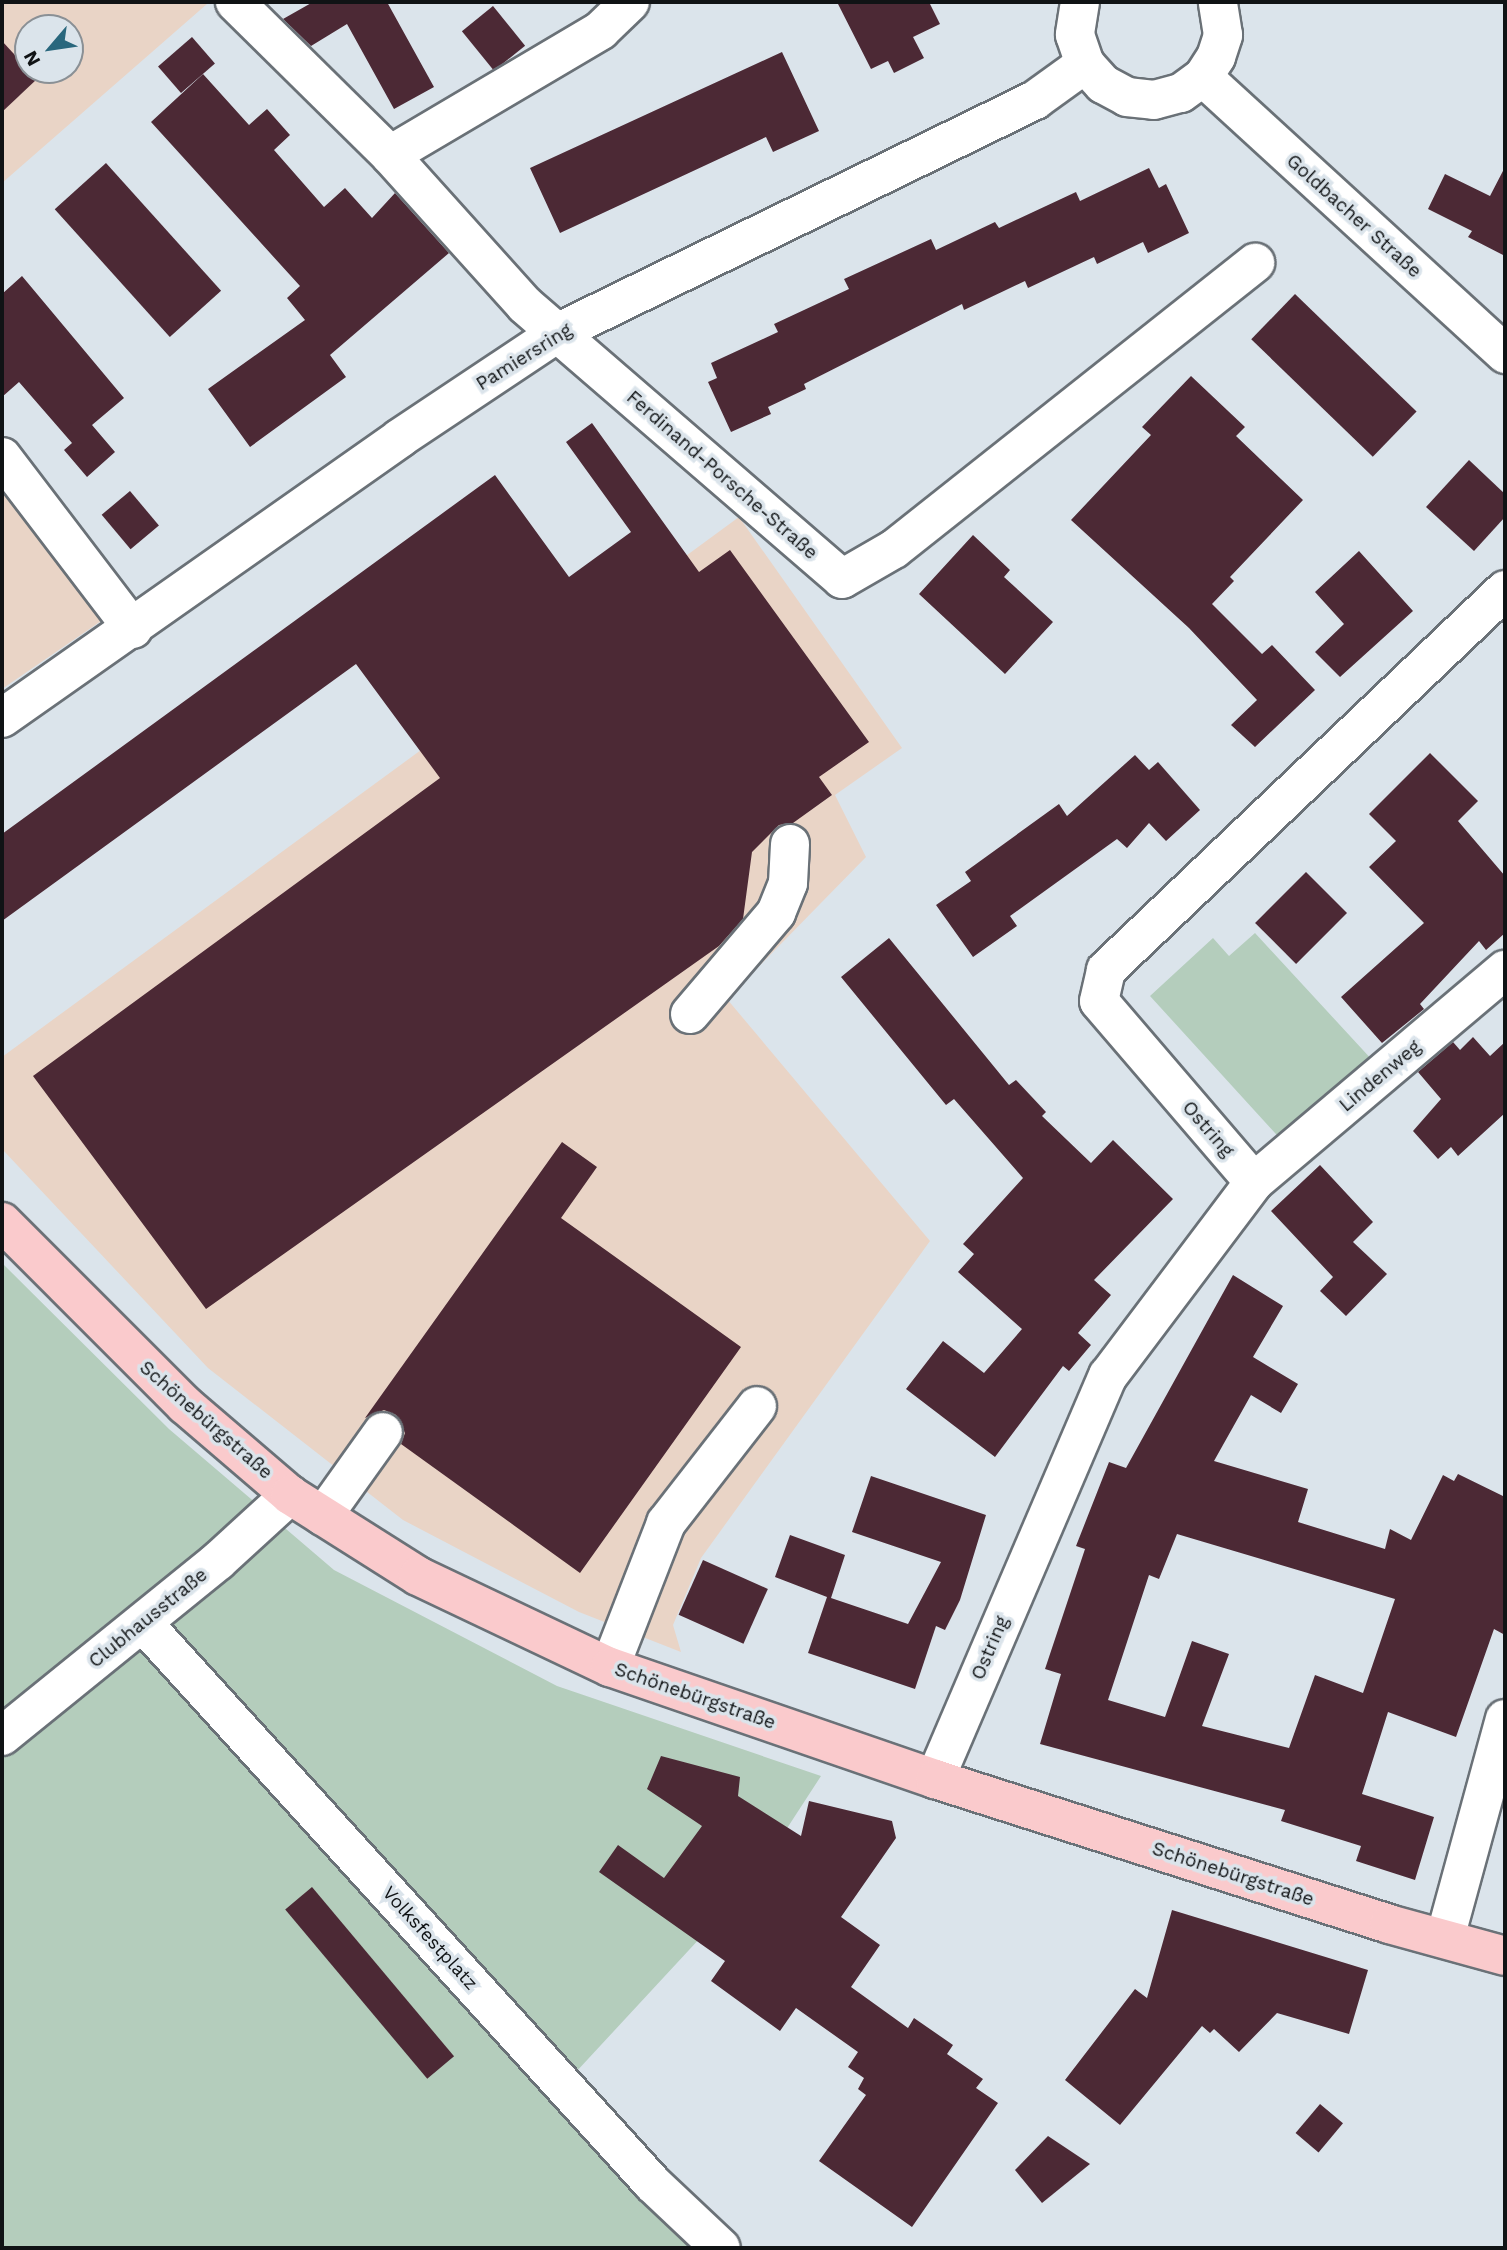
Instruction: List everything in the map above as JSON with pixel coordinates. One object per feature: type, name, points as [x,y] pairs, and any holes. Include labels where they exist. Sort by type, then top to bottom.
[{"type":"main road","name":"Schönebürgstraße","points":[[2,1222],[185,1405],[290,1495],[418,1576],[610,1667],[935,1779],[1389,1924],[1505,1956]]},
{"type":"street","name":"Ferdinand-Porsche-Straße","points":[[235,2],[390,155],[524,305],[559,332],[758,510],[842,579],[894,548],[1255,262]]},
{"type":"street","points":[[390,155],[601,30],[630,2]]},
{"type":"street","points":[[1080,2],[1075,35],[1085,64],[1103,84],[1127,97],[1154,100],[1181,93],[1203,77],[1216,57],[1223,35],[1217,2]]},
{"type":"street","name":"Pamiersring","points":[[2,718],[133,629],[400,438],[559,332],[1035,100],[1085,64]]},
{"type":"street","name":"Goldbacher Straße","points":[[1203,77],[1505,354]]},
{"type":"street","points":[[2,457],[133,629]]},
{"type":"street","name":"Ostring","points":[[935,1779],[1108,1376],[1254,1182],[1099,1001],[1105,970],[1505,590]]},
{"type":"street","points":[[690,1014],[776,913],[788,883],[790,844]]},
{"type":"street","name":"Lindenweg","points":[[1254,1182],[1505,970]]},
{"type":"street","points":[[610,1667],[666,1522],[757,1406]]},
{"type":"street","points":[[323,1516],[383,1432]]},
{"type":"street","name":"Clubhausstraße","points":[[2,1735],[143,1623],[290,1495]]},
{"type":"street","name":"Volksfestplatz","points":[[143,1623],[653,2184],[721,2248]]},
{"type":"street","points":[[1445,1938],[1505,1718]]},
{"type":"shaded area","points":[[2,2],[207,4],[2,183]]},
{"type":"shaded area","points":[[2,485],[104,619],[2,689]]},
{"type":"shaded area","points":[[739,517],[902,748],[835,795],[866,857],[727,999],[930,1241],[701,1558],[673,1625],[681,1652],[579,1612],[403,1520],[208,1368],[2,1149],[2,1057]]},
{"type":"green space","points":[[1255,933],[1374,1062],[1285,1144],[1150,996],[1213,938],[1229,956]]},
{"type":"green space","points":[[2,1263],[169,1429],[334,1570],[557,1686],[821,1776],[752,1882],[563,2086],[719,2248],[2,2248]]},
{"type":"building","points":[[313,2],[387,2],[434,87],[394,109],[347,24],[311,46],[283,19]]},
{"type":"building","points":[[837,2],[929,2],[940,24],[913,37],[924,58],[894,73],[888,61],[871,69]]},
{"type":"building","points":[[493,6],[525,46],[494,71],[462,31]]},
{"type":"building","points":[[192,37],[215,63],[181,93],[158,67]]},
{"type":"building","points":[[2,41],[14,54],[14,84],[32,84],[2,112]]},
{"type":"building","points":[[782,52],[819,131],[773,152],[766,137],[560,233],[530,168]]},
{"type":"building","points":[[203,74],[249,125],[267,109],[290,135],[274,150],[324,207],[345,188],[372,218],[395,193],[449,253],[330,355],[346,377],[250,447],[208,389],[305,320],[287,298],[300,286],[151,122]]},
{"type":"building","points":[[106,163],[221,291],[170,337],[55,209]]},
{"type":"building","points":[[1505,167],[1505,256],[1468,237],[1472,231],[1428,209],[1445,174],[1490,196]]},
{"type":"building","points":[[1149,168],[1159,188],[1166,184],[1189,233],[1148,253],[1143,242],[1097,264],[1094,257],[1028,288],[1025,281],[964,310],[962,304],[804,384],[806,389],[768,407],[771,414],[731,432],[708,382],[717,378],[711,363],[778,332],[774,324],[849,289],[844,279],[931,239],[936,250],[995,222],[999,228],[1076,192],[1080,201]]},
{"type":"building","points":[[22,276],[124,398],[92,425],[115,452],[87,477],[64,450],[72,443],[19,382],[2,397],[2,294]]},
{"type":"building","points":[[1295,294],[1417,411],[1373,457],[1251,339]]},
{"type":"building","points":[[1191,376],[1245,427],[1236,436],[1303,500],[1230,577],[1234,581],[1212,604],[1262,654],[1272,645],[1315,690],[1255,747],[1231,725],[1257,700],[1189,628],[1071,520],[1151,435],[1142,427]]},
{"type":"building","points":[[592,423],[699,572],[730,550],[869,742],[819,777],[832,795],[793,823],[779,825],[752,852],[743,919],[719,946],[206,1309],[33,1076],[440,778],[356,664],[2,921],[2,834],[495,475],[569,577],[631,532],[566,442]]},
{"type":"building","points":[[1469,460],[1505,494],[1505,517],[1474,551],[1426,507]]},
{"type":"building","points":[[130,491],[159,525],[131,549],[102,515]]},
{"type":"building","points":[[973,535],[1010,570],[1004,577],[1053,622],[1005,674],[919,594]]},
{"type":"building","points":[[1359,551],[1413,611],[1340,677],[1315,652],[1344,624],[1315,592]]},
{"type":"building","points":[[1430,753],[1478,801],[1458,821],[1505,876],[1505,933],[1486,950],[1479,941],[1420,1004],[1424,1009],[1382,1043],[1341,997],[1424,923],[1369,867],[1396,841],[1369,814]]},
{"type":"building","points":[[1135,755],[1149,770],[1158,762],[1200,810],[1166,841],[1149,823],[1127,848],[1117,839],[1010,916],[1017,926],[973,957],[936,905],[971,881],[965,872],[1059,804],[1067,816]]},
{"type":"building","points":[[1306,872],[1347,913],[1296,964],[1255,923]]},
{"type":"building","points":[[889,938],[1009,1085],[1016,1080],[1046,1112],[1042,1116],[1091,1163],[1113,1140],[1173,1199],[1094,1280],[1111,1295],[1078,1333],[1091,1345],[1069,1371],[1063,1366],[995,1457],[906,1389],[943,1341],[984,1373],[1022,1329],[958,1272],[974,1254],[963,1244],[1023,1178],[954,1099],[946,1105],[841,977]]},
{"type":"building","points":[[1473,1037],[1490,1056],[1505,1042],[1505,1113],[1458,1156],[1451,1147],[1438,1159],[1413,1131],[1441,1099],[1418,1072],[1453,1042],[1460,1050]]},
{"type":"building","points":[[562,1142],[597,1167],[561,1218],[741,1347],[580,1573],[401,1444],[405,1433],[396,1415],[384,1410],[365,1418]]},
{"type":"building","points":[[1320,1165],[1373,1222],[1353,1242],[1387,1274],[1346,1316],[1320,1291],[1333,1277],[1271,1211]]},
{"type":"building","points":[[1233,1275],[1283,1306],[1253,1357],[1298,1384],[1281,1413],[1251,1395],[1214,1461],[1308,1489],[1298,1522],[1385,1549],[1390,1529],[1411,1540],[1443,1475],[1454,1481],[1458,1474],[1505,1497],[1505,1635],[1494,1629],[1456,1737],[1388,1712],[1362,1794],[1434,1817],[1415,1880],[1356,1861],[1361,1846],[1281,1821],[1285,1810],[1040,1744],[1061,1674],[1045,1669],[1085,1549],[1076,1546],[1109,1462],[1126,1468]],"holes":[[[1177,1534],[1395,1599],[1363,1693],[1315,1675],[1289,1748],[1202,1726],[1229,1654],[1192,1641],[1165,1717],[1108,1700],[1149,1575],[1159,1579]]]},
{"type":"building","points":[[871,1476],[986,1515],[960,1600],[945,1630],[936,1626],[915,1689],[808,1653],[827,1597],[775,1577],[790,1535],[845,1555],[831,1598],[908,1624],[941,1562],[852,1532]]},
{"type":"building","points":[[703,1560],[768,1589],[743,1644],[679,1615]]},
{"type":"building","points":[[661,1756],[740,1777],[738,1796],[801,1836],[809,1801],[892,1821],[896,1838],[841,1917],[880,1945],[851,1987],[908,2028],[914,2018],[953,2045],[947,2054],[983,2079],[976,2088],[998,2103],[912,2227],[819,2161],[866,2095],[858,2089],[864,2078],[848,2067],[858,2052],[796,2008],[780,2031],[711,1981],[725,1961],[599,1872],[618,1845],[664,1878],[702,1826],[647,1789]]},
{"type":"building","points":[[312,1887],[454,2056],[427,2079],[285,1909]]},
{"type":"building","points":[[1172,1910],[1368,1970],[1349,2034],[1277,2013],[1239,2052],[1214,2029],[1210,2033],[1202,2026],[1120,2125],[1065,2080],[1135,1989],[1147,1998]]},
{"type":"building","points":[[1320,2104],[1343,2123],[1319,2152],[1296,2133]]},
{"type":"building","points":[[1048,2136],[1090,2164],[1042,2203],[1015,2170]]}]
